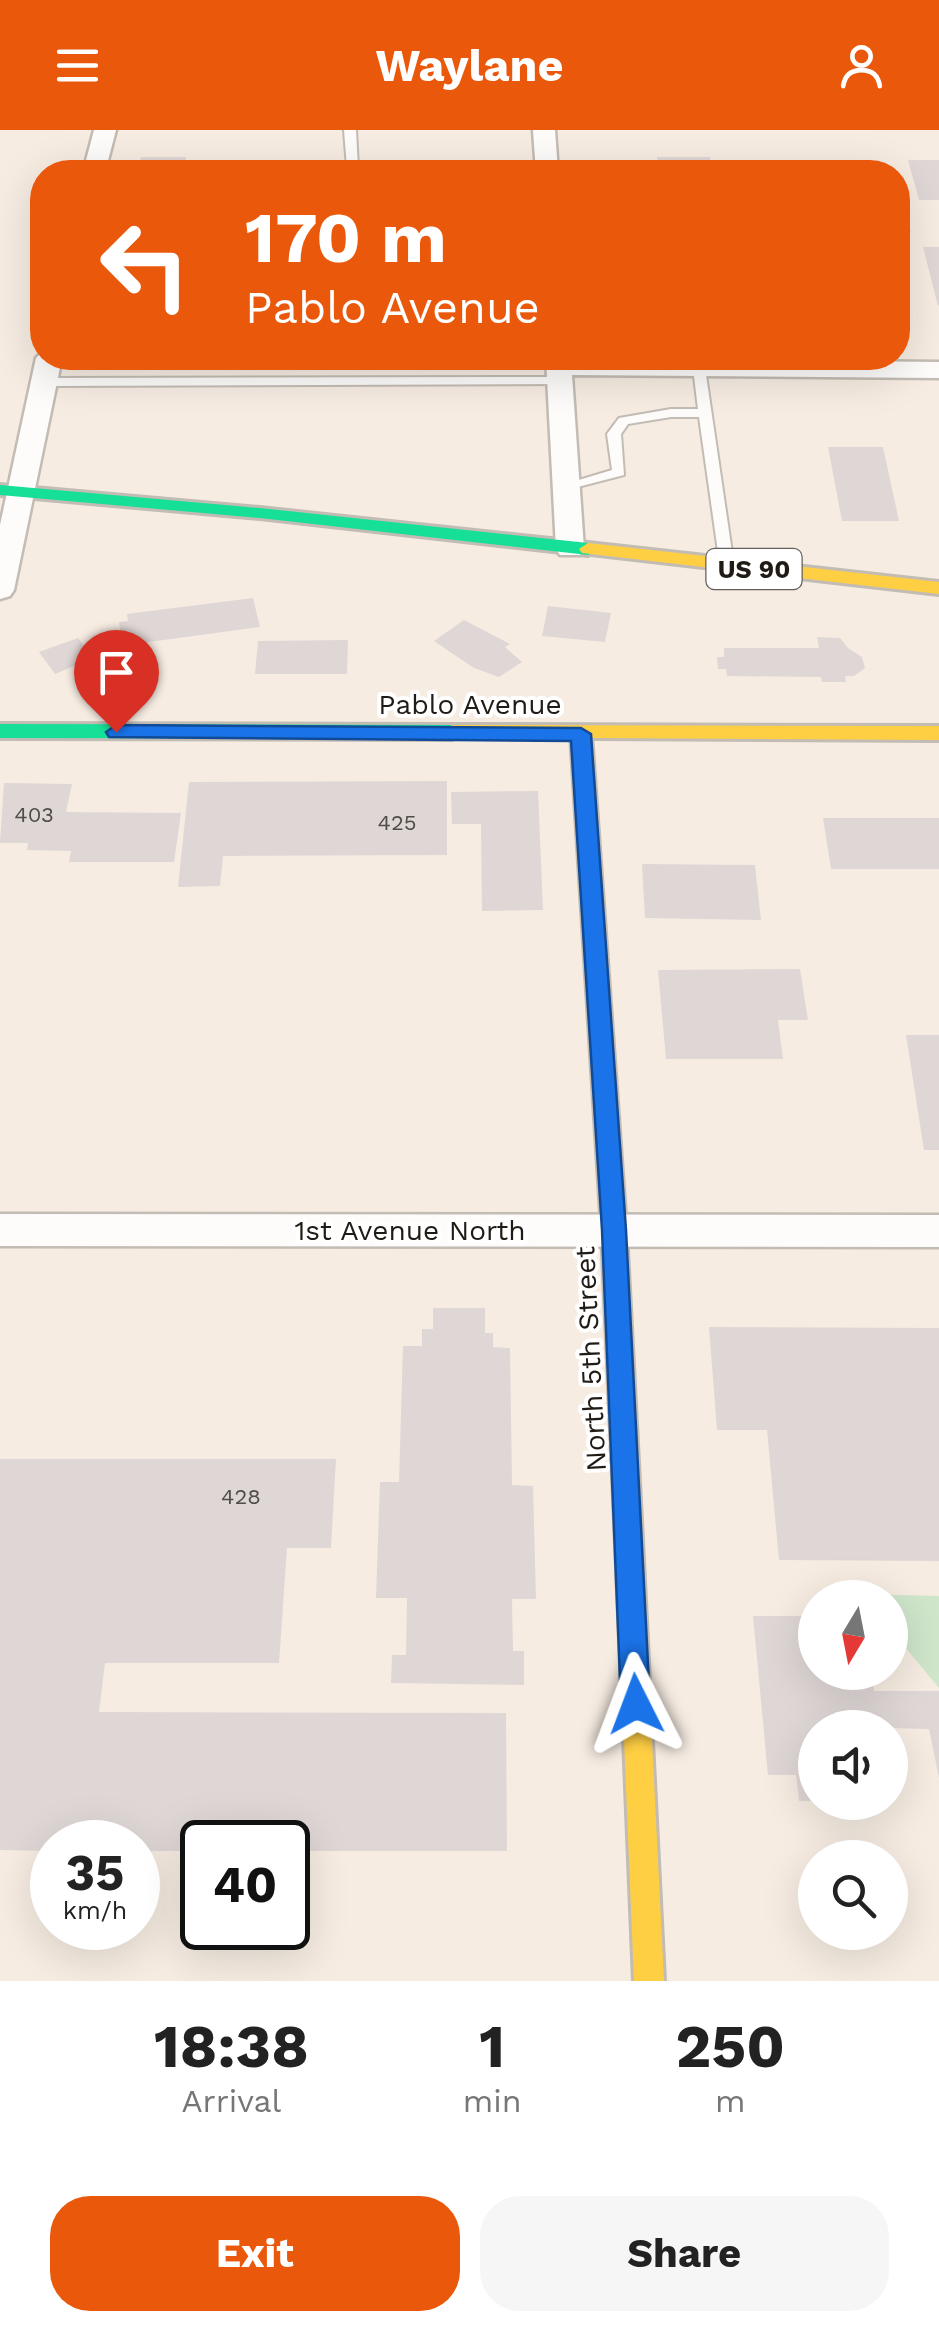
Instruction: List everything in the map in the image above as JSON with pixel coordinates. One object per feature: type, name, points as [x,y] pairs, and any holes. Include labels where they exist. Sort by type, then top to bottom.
[{"type":"main road","name":"US 90","points":[[7,489],[939,588]]},
{"type":"main road","name":"Pablo Avenue","points":[[0,731],[939,733]]},
{"type":"main road","name":"North 5th Street","points":[[581,734],[614,1230],[648,1981]]},
{"type":"street","points":[[97,160],[105,130]]},
{"type":"street","points":[[544,130],[545,160]]},
{"type":"street","points":[[0,590],[7,489],[46,370]]},
{"type":"street","points":[[558,370],[570,549]]},
{"type":"street","points":[[910,370],[939,370]]},
{"type":"street","name":"1st Avenue North","points":[[0,1230],[939,1231]]},
{"type":"lane","points":[[350,130],[352,160]]},
{"type":"lane","points":[[699,370],[727,566]]},
{"type":"lane","points":[[566,486],[619,472],[614,434],[624,421],[671,412],[706,414]]},
{"type":"green space","points":[[908,1595],[939,1596],[939,1688],[908,1651]]},
{"type":"building","points":[[141,157],[186,157],[185,160],[140,160]]},
{"type":"building","points":[[657,157],[710,160],[657,160]]},
{"type":"building","points":[[910,160],[939,160],[939,200],[919,200]]},
{"type":"building","points":[[923,247],[939,247],[938,306]]},
{"type":"building","points":[[828,447],[883,447],[899,521],[842,521]]},
{"type":"building","points":[[253,598],[260,627],[134,644],[132,637],[121,638],[119,622],[128,621],[127,614]]},
{"type":"building","points":[[548,606],[611,613],[605,642],[542,636]]},
{"type":"building","points":[[464,620],[510,644],[505,647],[522,662],[499,677],[474,668],[434,641]]},
{"type":"building","points":[[817,637],[840,638],[862,657],[865,668],[854,676],[845,676],[846,682],[822,682],[821,677],[727,676],[726,669],[718,669],[717,657],[724,657],[724,648],[819,648]]},
{"type":"building","points":[[78,638],[94,658],[55,674],[39,652]]},
{"type":"building","points":[[348,640],[347,674],[255,674],[258,641]]},
{"type":"building","points":[[447,781],[447,855],[223,856],[220,886],[178,887],[189,782]]},
{"type":"building","points":[[4,783],[72,784],[66,812],[181,813],[174,862],[69,862],[71,851],[27,850],[28,843],[0,843]]},
{"type":"building","points":[[538,791],[543,910],[482,911],[481,824],[452,824],[451,792]]},
{"type":"building","points":[[823,818],[939,818],[939,869],[831,869]]},
{"type":"building","points":[[642,864],[755,865],[761,920],[645,918]]},
{"type":"building","points":[[800,969],[808,1020],[778,1020],[783,1059],[666,1059],[658,970]]},
{"type":"building","points":[[906,1035],[939,1035],[939,1150],[924,1150]]},
{"type":"building","points":[[433,1308],[485,1308],[485,1333],[493,1333],[493,1347],[510,1348],[512,1485],[533,1486],[536,1599],[512,1599],[513,1651],[524,1651],[524,1685],[391,1683],[392,1655],[406,1655],[407,1598],[376,1598],[380,1482],[399,1482],[403,1346],[422,1346],[422,1329],[433,1329]]},
{"type":"building","points":[[709,1327],[939,1328],[939,1561],[779,1560],[767,1430],[717,1430]]},
{"type":"building","points":[[0,1459],[336,1459],[331,1548],[287,1548],[279,1663],[105,1663],[99,1712],[506,1713],[507,1851],[310,1851],[310,1820],[180,1820],[180,1851],[160,1851],[160,1820],[30,1820],[30,1851],[0,1850]]},
{"type":"building","points":[[753,1616],[798,1616],[798,1690],[939,1691],[939,1778],[929,1729],[908,1728],[908,1710],[798,1710],[798,1792],[796,1775],[768,1775]]},
{"type":"traffic: fast","points":[[0,490],[260,513],[588,549]]},
{"type":"traffic: fast","points":[[0,731],[452,732]]},
{"type":"traffic: fast","points":[[581,734],[614,1230],[628,1521]]},
{"type":"traffic: slow","points":[[588,549],[939,588]]},
{"type":"traffic: slow","points":[[452,732],[939,733]]},
{"type":"traffic: slow","points":[[628,1521],[649,1981]]},
{"type":"route","points":[[116,732],[581,734],[614,1230],[636,1704]]}]
